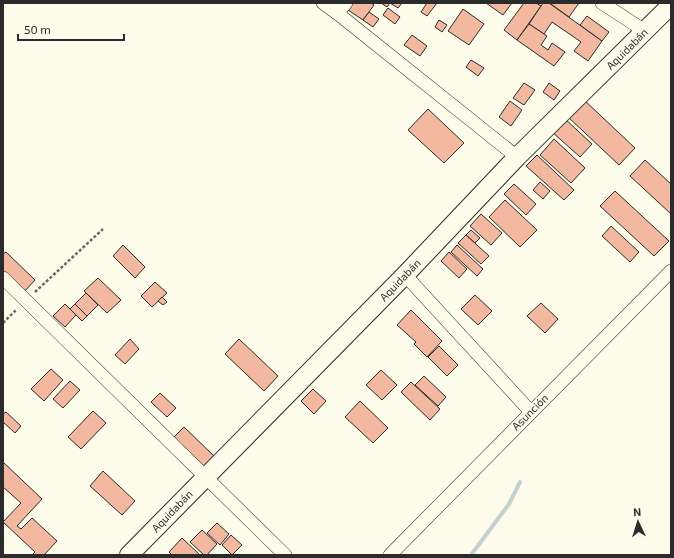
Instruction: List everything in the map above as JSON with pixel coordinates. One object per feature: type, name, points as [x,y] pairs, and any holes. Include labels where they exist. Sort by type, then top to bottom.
[{"type":"street","points":[[323,3],[342,8],[517,157]]},
{"type":"street","points":[[602,3],[645,31]]},
{"type":"street","name":"Aquidabán","points":[[129,555],[205,476],[405,275],[517,157],[671,5]]},
{"type":"street","name":"Asunción","points":[[390,555],[671,271]]},
{"type":"street","points":[[405,275],[531,412]]},
{"type":"street","points":[[3,278],[286,555]]},
{"type":"path","points":[[3,323],[103,229]]},
{"type":"building","points":[[353,3],[371,3],[374,5],[363,20],[348,10]]},
{"type":"building","points":[[381,3],[390,3],[387,7]]},
{"type":"building","points":[[390,3],[402,3],[398,8]]},
{"type":"building","points":[[427,3],[437,3],[427,16],[421,12]]},
{"type":"building","points":[[486,3],[512,3],[503,15]]},
{"type":"building","points":[[524,3],[536,3],[541,6],[517,40],[504,30]]},
{"type":"building","points":[[543,3],[549,3],[602,41],[588,61],[574,51],[581,42],[552,22],[544,34],[529,24]]},
{"type":"building","points":[[579,3],[569,17],[551,4]]},
{"type":"building","points":[[388,8],[400,17],[395,24],[383,15]]},
{"type":"building","points":[[463,9],[484,24],[469,45],[448,31]]},
{"type":"building","points":[[369,12],[379,19],[373,27],[363,20]]},
{"type":"building","points":[[587,16],[609,32],[602,41],[580,25]]},
{"type":"building","points":[[439,20],[447,25],[442,32],[435,27]]},
{"type":"building","points":[[529,24],[547,36],[541,45],[548,50],[552,43],[565,52],[554,66],[517,40]]},
{"type":"building","points":[[412,35],[427,46],[420,56],[404,45]]},
{"type":"building","points":[[471,60],[484,68],[478,76],[466,67]]},
{"type":"building","points":[[524,83],[535,90],[524,105],[513,98]]},
{"type":"building","points":[[549,83],[560,91],[554,100],[543,92]]},
{"type":"building","points":[[583,99],[635,148],[619,165],[567,116]]},
{"type":"building","points":[[510,101],[522,110],[511,126],[499,117]]},
{"type":"building","points":[[428,109],[464,143],[444,163],[408,130]]},
{"type":"building","points":[[564,118],[592,144],[580,157],[551,131]]},
{"type":"building","points":[[554,139],[585,168],[571,183],[540,155]]},
{"type":"building","points":[[537,155],[574,190],[564,200],[526,166]]},
{"type":"building","points":[[645,160],[671,184],[671,214],[630,176]]},
{"type":"building","points":[[540,182],[550,191],[543,199],[533,190]]},
{"type":"building","points":[[514,184],[536,204],[526,215],[504,194]]},
{"type":"building","points":[[615,191],[669,241],[654,256],[600,206]]},
{"type":"building","points":[[505,200],[537,230],[520,247],[489,217]]},
{"type":"building","points":[[481,214],[502,233],[491,245],[470,226]]},
{"type":"building","points":[[611,226],[639,252],[630,262],[602,236]]},
{"type":"building","points":[[471,230],[480,238],[475,243],[466,235]]},
{"type":"building","points":[[466,235],[489,256],[481,264],[458,243]]},
{"type":"building","points":[[123,245],[145,267],[135,278],[113,256]]},
{"type":"building","points":[[457,245],[483,269],[477,276],[451,252]]},
{"type":"building","points":[[6,252],[35,280],[23,293],[3,273],[3,254]]},
{"type":"building","points":[[449,252],[467,269],[459,278],[441,261]]},
{"type":"building","points":[[98,278],[121,300],[107,313],[84,291]]},
{"type":"building","points":[[155,282],[167,293],[152,307],[141,296]]},
{"type":"building","points":[[86,293],[98,305],[87,316],[75,304]]},
{"type":"building","points":[[475,295],[492,311],[478,325],[461,309]]},
{"type":"building","points":[[162,297],[167,302],[163,305],[158,301]]},
{"type":"building","points":[[541,303],[558,319],[545,333],[527,316]]},
{"type":"building","points":[[65,304],[76,315],[65,327],[53,316]]},
{"type":"building","points":[[75,304],[87,316],[82,321],[70,309]]},
{"type":"building","points":[[411,310],[442,341],[427,357],[414,344],[416,342],[397,325]]},
{"type":"building","points":[[130,339],[139,349],[125,364],[115,355]]},
{"type":"building","points":[[239,339],[278,376],[264,391],[225,354]]},
{"type":"building","points":[[439,346],[458,365],[447,376],[428,357]]},
{"type":"building","points":[[51,369],[63,380],[44,401],[31,389]]},
{"type":"building","points":[[381,370],[397,385],[382,400],[366,385]]},
{"type":"building","points":[[424,376],[446,397],[438,406],[415,385]]},
{"type":"building","points":[[70,381],[80,390],[63,408],[53,399]]},
{"type":"building","points":[[411,382],[440,409],[430,420],[401,392]]},
{"type":"building","points":[[313,389],[326,401],[314,414],[301,401]]},
{"type":"building","points":[[160,393],[176,408],[167,417],[151,402]]},
{"type":"building","points":[[360,401],[388,428],[373,443],[345,417]]},
{"type":"building","points":[[93,411],[106,423],[81,449],[68,437]]},
{"type":"building","points":[[6,412],[21,426],[15,433],[3,422],[3,414]]},
{"type":"building","points":[[184,427],[214,456],[203,468],[172,439]]},
{"type":"building","points":[[3,462],[42,499],[17,526],[21,529],[32,518],[57,541],[44,555],[32,555],[35,552],[3,522],[21,503],[3,487]]},
{"type":"building","points":[[103,471],[135,501],[122,515],[90,486]]},
{"type":"building","points":[[217,523],[229,534],[220,545],[207,533]]},
{"type":"building","points":[[202,530],[217,544],[207,555],[204,555],[190,542]]},
{"type":"building","points":[[231,535],[242,545],[232,555],[222,545]]},
{"type":"building","points":[[182,538],[200,555],[172,555],[169,552]]},
{"type":"waterway","points":[[471,555],[509,504],[520,482]]}]
